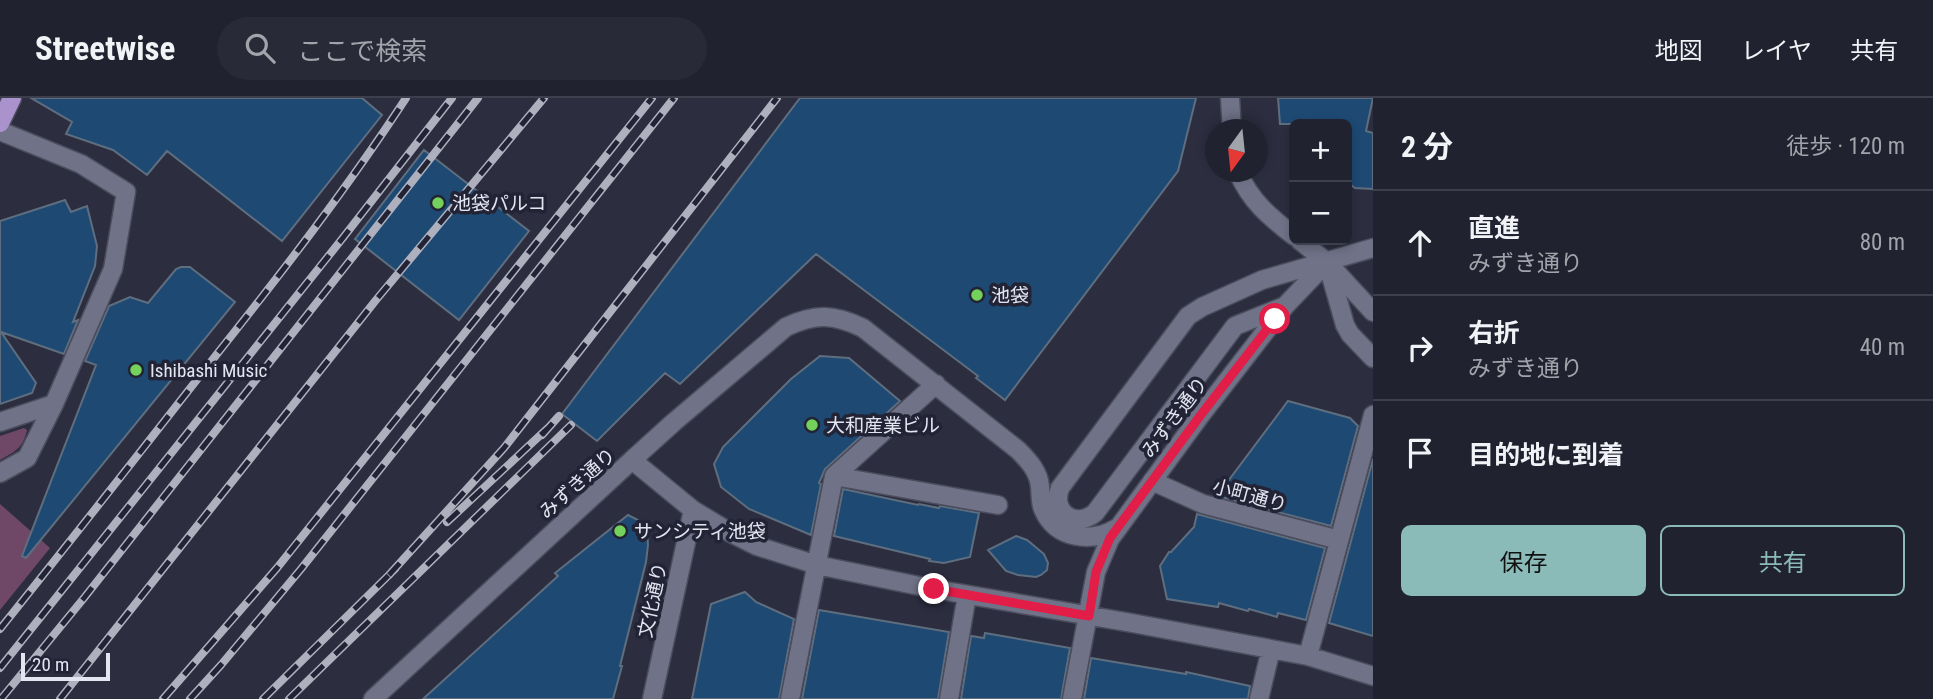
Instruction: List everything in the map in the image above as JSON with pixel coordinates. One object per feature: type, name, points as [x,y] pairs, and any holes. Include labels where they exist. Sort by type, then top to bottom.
[{"type":"main road","points":[[0,123],[12,98]]},
{"type":"street","points":[[1230,98],[1231,119]]},
{"type":"street","points":[[0,131],[81,164],[126,192],[113,269],[54,404],[27,458],[0,473]]},
{"type":"street","points":[[1243,182],[1260,208],[1289,232]]},
{"type":"street","points":[[1305,245],[1327,262],[1373,312]]},
{"type":"street","points":[[1285,306],[1235,326],[1095,513],[1088,518],[1074,519],[1061,510],[1057,496],[1060,488],[1188,316],[1262,280],[1373,248]]},
{"type":"street","points":[[1327,262],[1345,325],[1373,358]]},
{"type":"street","name":"みずき通り","points":[[1089,616],[1096,572],[1117,528],[1285,306],[1327,262]]},
{"type":"street","points":[[632,460],[786,327],[803,319],[824,316],[845,320],[863,328],[1027,459],[1038,476],[1044,510],[1058,528],[1074,536],[1089,538],[1105,535],[1117,528]]},
{"type":"street","points":[[790,699],[834,476],[936,384]]},
{"type":"street","points":[[0,422],[54,404]]},
{"type":"street","points":[[1308,656],[1373,415]]},
{"type":"street","name":"みずき通り","points":[[373,699],[632,460],[693,510],[731,533],[757,546],[817,565],[967,595],[1308,656],[1373,676]]},
{"type":"street","points":[[834,476],[998,505]]},
{"type":"street","name":"小町通り","points":[[1152,481],[1203,504],[1339,540]]},
{"type":"street","name":"文化通り","points":[[652,699],[693,510]]},
{"type":"street","points":[[949,699],[967,595]]},
{"type":"street","points":[[1072,699],[1089,616]]},
{"type":"street","points":[[1259,699],[1272,649]]},
{"type":"shaded area","points":[[24,428],[27,430],[21,445],[0,460],[0,436]]},
{"type":"shaded area","points":[[0,504],[50,548],[0,610]]},
{"type":"building","name":"池袋パルコ","points":[[31,98],[362,98],[382,115],[282,241],[167,151],[147,175],[113,150],[66,134],[72,122]]},
{"type":"building","name":"池袋","points":[[800,98],[1196,98],[1178,171],[1005,400],[976,378],[978,376],[816,254],[680,384],[665,373],[597,441],[562,414]]},
{"type":"building","points":[[1278,98],[1373,98],[1366,131],[1373,133],[1373,189],[1352,186],[1352,119],[1289,119],[1289,124],[1280,124]]},
{"type":"building","points":[[424,150],[529,231],[459,320],[355,239]]},
{"type":"building","points":[[65,200],[71,212],[87,206],[97,246],[95,266],[73,322],[78,320],[64,354],[1,332],[36,383],[32,393],[0,404],[0,221]]},
{"type":"building","points":[[190,267],[235,302],[26,558],[22,556],[96,365],[85,361],[109,306],[130,297],[148,303],[176,269]]},
{"type":"building","name":"大和産業ビル","points":[[820,356],[849,358],[900,401],[825,469],[819,483],[821,484],[811,535],[749,509],[721,487],[714,464],[723,447],[791,379]]},
{"type":"building","points":[[1288,401],[1350,418],[1358,426],[1331,526],[1217,496]]},
{"type":"building","points":[[1373,459],[1373,636],[1329,623]]},
{"type":"building","points":[[843,489],[918,505],[979,513],[970,557],[944,563],[929,561],[930,559],[834,536]]},
{"type":"building","points":[[1197,514],[1325,548],[1306,620],[1278,613],[1277,617],[1219,603],[1218,607],[1167,599],[1160,566],[1169,552],[1194,527]]},
{"type":"building","points":[[628,515],[647,529],[648,545],[613,699],[423,699],[558,576],[555,573]]},
{"type":"building","points":[[1016,536],[1027,540],[1044,554],[1048,563],[1047,570],[1041,575],[1018,575],[1006,571],[988,550]]},
{"type":"building","points":[[745,592],[756,602],[794,619],[779,699],[692,699],[711,604]]},
{"type":"building","points":[[819,610],[949,632],[938,699],[802,699]]},
{"type":"building","points":[[985,633],[1070,648],[1061,699],[961,699],[971,636],[984,638]]},
{"type":"building","points":[[1091,658],[1186,672],[1250,686],[1248,699],[1084,699]]},
{"type":"railway","points":[[0,629],[291,260],[406,98]]},
{"type":"railway","points":[[0,668],[452,98]]},
{"type":"railway","points":[[1,699],[84,598],[478,98]]},
{"type":"railway","points":[[60,699],[376,300],[544,98]]},
{"type":"railway","points":[[163,699],[277,568],[652,98]]},
{"type":"railway","points":[[190,699],[301,569],[674,98]]},
{"type":"railway","points":[[389,575],[504,448],[777,98]]},
{"type":"railway","points":[[542,435],[559,416]]},
{"type":"railway","points":[[289,699],[571,425]]},
{"type":"railway","points":[[447,522],[548,428]]},
{"type":"railway","points":[[263,699],[395,569]]},
{"type":"place","name":"池袋パルコ","points":[[438,203]]},
{"type":"place","name":"池袋","points":[[977,295]]},
{"type":"place","name":"Ishibashi Music","points":[[136,370]]},
{"type":"place","name":"大和産業ビル","points":[[812,425]]},
{"type":"place","name":"サンシティ池袋","points":[[620,531]]},
{"type":"route","points":[[934,589],[1089,616],[1096,572],[1110,538],[1275,319]]}]
